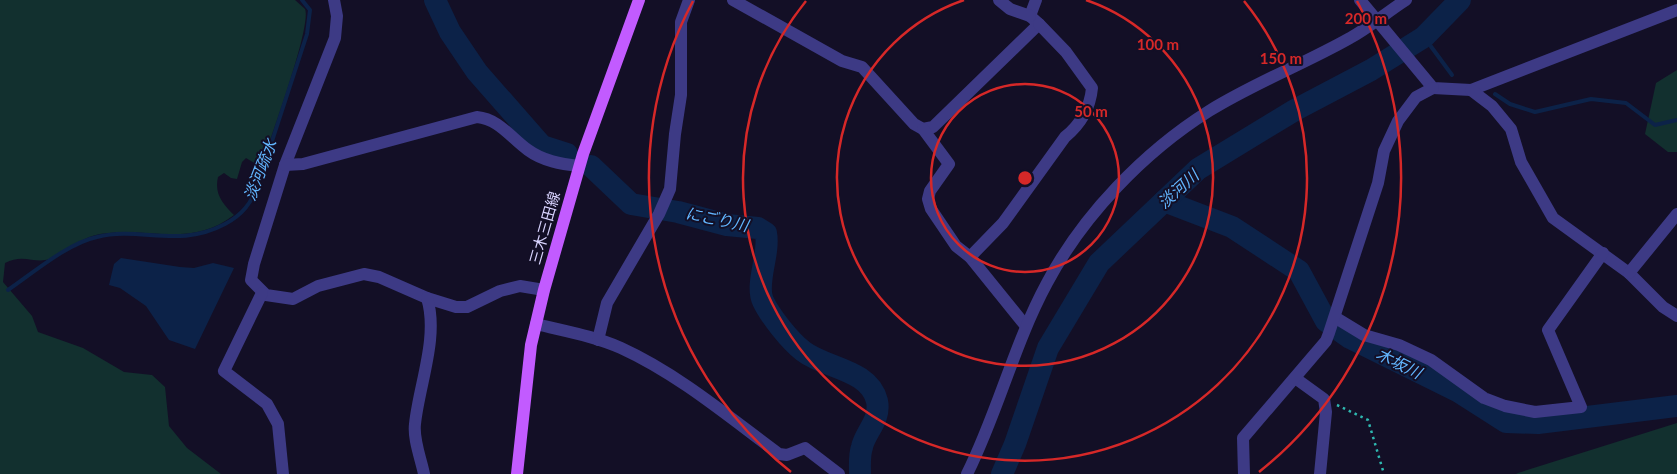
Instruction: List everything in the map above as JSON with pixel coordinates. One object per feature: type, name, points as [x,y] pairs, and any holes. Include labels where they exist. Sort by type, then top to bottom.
[{"type":"main road","name":"三木三田線","points":[[517,474],[531,345],[544,290],[579,166],[639,0]]},
{"type":"street","points":[[334,0],[337,16],[335,38],[285,165],[254,264],[251,280],[262,293],[293,299],[318,286],[364,274],[379,277],[427,298],[456,307],[467,307],[500,291],[520,286],[544,290]]},
{"type":"street","points":[[598,340],[607,303],[659,214],[670,189],[674,134],[681,95],[681,22],[689,0]]},
{"type":"street","points":[[733,0],[842,60],[862,67],[914,124],[923,129],[949,164],[930,191],[928,199],[931,209],[956,246],[970,257],[1025,325]]},
{"type":"street","points":[[970,257],[1003,223],[1066,136],[1078,126],[1091,103],[1092,88],[1066,52],[1034,20],[1010,9],[999,0]]},
{"type":"street","points":[[923,129],[933,127],[1034,20],[1036,0]]},
{"type":"street","points":[[1360,0],[1431,85],[1470,90],[1677,10]]},
{"type":"street","points":[[967,474],[1012,365],[1025,325],[1047,282],[1079,234],[1139,166],[1208,112],[1261,81],[1351,38],[1378,22],[1406,0]]},
{"type":"street","points":[[1244,474],[1243,438],[1330,334],[1378,183],[1384,151],[1398,120],[1416,97],[1431,85]]},
{"type":"street","points":[[1470,90],[1492,106],[1511,129],[1521,162],[1553,218],[1629,273],[1663,307],[1677,316]]},
{"type":"street","points":[[285,165],[303,164],[477,117],[490,118],[529,151],[556,164],[579,166]]},
{"type":"street","points":[[1629,273],[1677,214]]},
{"type":"street","points":[[1336,318],[1364,335],[1398,345],[1431,360],[1484,398],[1505,406],[1535,412],[1581,407],[1548,330],[1603,253]]},
{"type":"street","points":[[262,293],[224,371],[267,404],[278,424],[283,474]]},
{"type":"street","points":[[424,474],[414,426],[426,370],[431,310],[427,298]]},
{"type":"street","points":[[536,324],[598,340],[621,349],[688,387],[779,454],[787,454],[805,448],[839,474]]},
{"type":"street","points":[[1295,378],[1324,399],[1326,412],[1320,474]]},
{"type":"path","points":[[1324,399],[1368,420],[1384,474]]},
{"type":"green space","points":[[0,0],[295,0],[305,9],[302,37],[296,60],[261,167],[246,158],[242,162],[237,179],[231,178],[224,173],[218,177],[218,194],[234,215],[218,225],[185,234],[118,232],[100,234],[86,238],[56,257],[44,260],[18,259],[5,263],[3,282],[32,316],[38,332],[83,348],[124,372],[152,375],[165,387],[169,426],[187,448],[221,474],[0,474]]},
{"type":"green space","points":[[1677,70],[1677,152],[1668,152],[1645,134],[1656,83]]},
{"type":"green space","points":[[1677,423],[1677,474],[1516,474],[1518,473]]},
{"type":"water","points":[[121,258],[180,267],[194,268],[213,263],[234,268],[195,349],[169,340],[146,306],[120,288],[109,285],[114,264]]},
{"type":"waterway","name":"淡河疏水","points":[[8,290],[51,259],[86,240],[113,234],[191,235],[208,231],[236,217],[249,203],[256,191],[307,34],[310,10],[302,0]]},
{"type":"waterway","name":"にごり川","points":[[435,0],[450,32],[477,72],[542,146],[567,154]]},
{"type":"waterway","name":"淡河川","points":[[1002,474],[1015,444],[1048,348],[1099,263],[1198,169],[1295,110],[1371,70],[1424,37],[1460,0]]},
{"type":"waterway","points":[[1424,37],[1452,75]]},
{"type":"waterway","points":[[1495,94],[1510,104],[1535,112],[1591,99],[1626,103],[1655,125],[1677,120]]},
{"type":"waterway","name":"にごり川","points":[[591,166],[631,204],[678,212],[727,225],[758,228],[766,233],[767,241],[761,278],[761,294],[770,314],[798,347],[812,357],[846,371],[865,382],[872,390],[877,401],[877,414],[861,450],[860,474]]},
{"type":"waterway","name":"木坂川","points":[[1164,201],[1232,227],[1299,271],[1326,321],[1350,338],[1459,392],[1506,422],[1538,423],[1677,406]]}]
